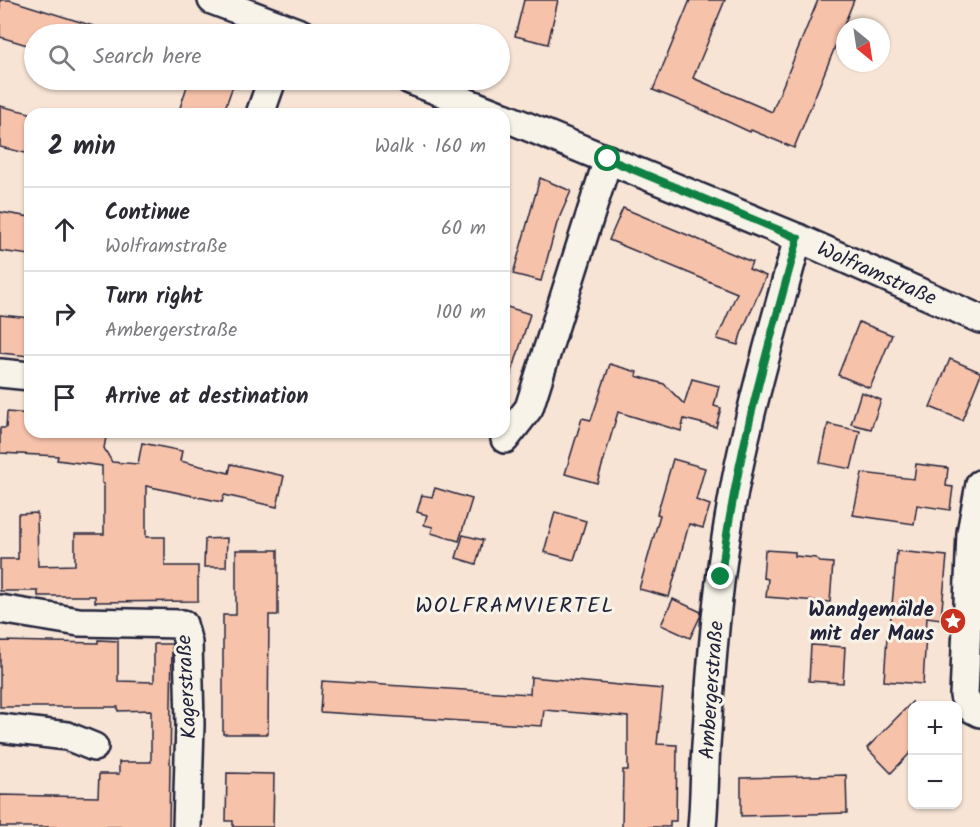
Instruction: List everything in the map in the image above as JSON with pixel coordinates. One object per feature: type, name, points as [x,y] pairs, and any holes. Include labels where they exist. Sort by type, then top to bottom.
[{"type":"street","points":[[213,0],[271,24]]},
{"type":"street","points":[[262,108],[268,90]]},
{"type":"street","points":[[436,90],[482,108]]},
{"type":"street","name":"Wolframstraße","points":[[510,119],[798,238],[980,319]]},
{"type":"street","points":[[510,433],[529,408],[608,159]]},
{"type":"street","name":"Ambergerstraße","points":[[702,827],[706,733],[716,617],[726,537],[756,392],[798,238]]},
{"type":"street","points":[[0,373],[24,375]]},
{"type":"street","points":[[980,484],[971,533],[964,696],[972,709],[980,713]]},
{"type":"street","name":"Kagerstraße","points":[[0,609],[79,622],[183,624],[188,643],[190,724],[187,827]]},
{"type":"street","points":[[0,728],[67,736],[94,747]]},
{"type":"building","points":[[0,0],[10,0],[87,24],[24,24],[24,44],[0,37]]},
{"type":"building","points":[[524,0],[558,0],[548,44],[515,36]]},
{"type":"building","points":[[690,0],[725,0],[693,78],[772,112],[818,0],[854,0],[847,18],[836,18],[836,44],[794,148],[751,130],[750,132],[653,90]]},
{"type":"building","points":[[186,90],[231,90],[225,108],[180,108]]},
{"type":"building","points":[[0,106],[24,112],[24,153],[0,147]]},
{"type":"building","points":[[540,178],[571,191],[557,223],[541,281],[513,274]]},
{"type":"building","points":[[623,208],[752,262],[749,269],[766,276],[738,345],[717,339],[737,293],[609,240]]},
{"type":"building","points":[[0,212],[24,216],[24,254],[0,251]]},
{"type":"building","points":[[510,308],[530,314],[510,379]]},
{"type":"building","points":[[0,315],[24,317],[24,355],[0,353]]},
{"type":"building","points":[[859,322],[892,335],[870,388],[838,375]]},
{"type":"building","points":[[950,359],[980,372],[962,420],[930,407]]},
{"type":"building","points":[[610,364],[637,372],[636,376],[664,384],[684,404],[692,379],[719,386],[714,406],[721,408],[716,427],[684,419],[681,431],[618,412],[597,483],[565,474],[582,418],[591,420]]},
{"type":"building","points":[[861,392],[881,400],[871,429],[851,424]]},
{"type":"building","points":[[7,412],[24,413],[24,438],[106,438],[104,448],[112,462],[138,464],[142,443],[182,451],[180,461],[229,473],[231,464],[284,476],[277,507],[224,495],[222,502],[146,486],[146,537],[165,537],[165,566],[198,566],[198,601],[95,602],[95,596],[38,596],[38,591],[0,591],[0,559],[18,559],[18,514],[37,513],[38,566],[75,565],[75,534],[104,534],[102,466],[57,460],[58,456],[0,453],[0,428],[6,428]]},
{"type":"building","points":[[828,424],[860,431],[851,469],[820,463]]},
{"type":"building","points":[[673,459],[705,468],[696,500],[710,505],[703,528],[689,524],[669,597],[639,589]]},
{"type":"building","points":[[916,464],[948,468],[946,486],[953,487],[950,510],[917,505],[914,524],[853,515],[862,473],[914,479]]},
{"type":"building","points":[[435,488],[472,499],[459,541],[431,533],[433,527],[424,525],[427,515],[417,512],[422,495],[432,497]]},
{"type":"building","points":[[555,512],[586,521],[574,560],[544,552]]},
{"type":"building","points":[[463,535],[483,540],[476,564],[456,558]]},
{"type":"building","points":[[227,538],[226,567],[204,567],[205,539]]},
{"type":"building","points":[[236,550],[278,550],[278,615],[269,615],[268,734],[223,734],[223,615],[236,615]]},
{"type":"building","points":[[765,550],[795,552],[795,556],[816,558],[820,562],[833,563],[830,602],[766,597],[768,579],[763,578]]},
{"type":"building","points":[[897,551],[947,556],[941,619],[927,617],[923,684],[884,681]]},
{"type":"building","points":[[673,599],[701,612],[690,638],[661,625]]},
{"type":"building","points":[[98,640],[118,641],[118,681],[154,682],[154,644],[172,644],[169,827],[0,827],[0,795],[98,797],[99,774],[119,774],[119,762],[151,762],[151,710],[118,711],[118,707],[0,707],[0,641],[98,643]]},
{"type":"building","points":[[811,645],[845,647],[843,683],[809,681]]},
{"type":"building","points":[[531,677],[663,689],[657,744],[677,745],[676,821],[670,821],[670,827],[622,827],[623,770],[628,770],[628,717],[544,710],[542,726],[320,712],[322,681],[530,694]]},
{"type":"building","points":[[908,706],[908,755],[891,773],[867,748]]},
{"type":"building","points":[[227,773],[274,774],[273,827],[233,827],[233,821],[226,821]]},
{"type":"building","points":[[846,775],[847,813],[741,816],[741,778]]},
{"type":"place","name":"Wandgemälde mit der Maus","points":[[953,621]]},
{"type":"district","name":"WOLFRAMVIERTEL","points":[[515,604]]},
{"type":"route","points":[[608,159],[798,238],[744,443],[726,537],[721,577]]}]
